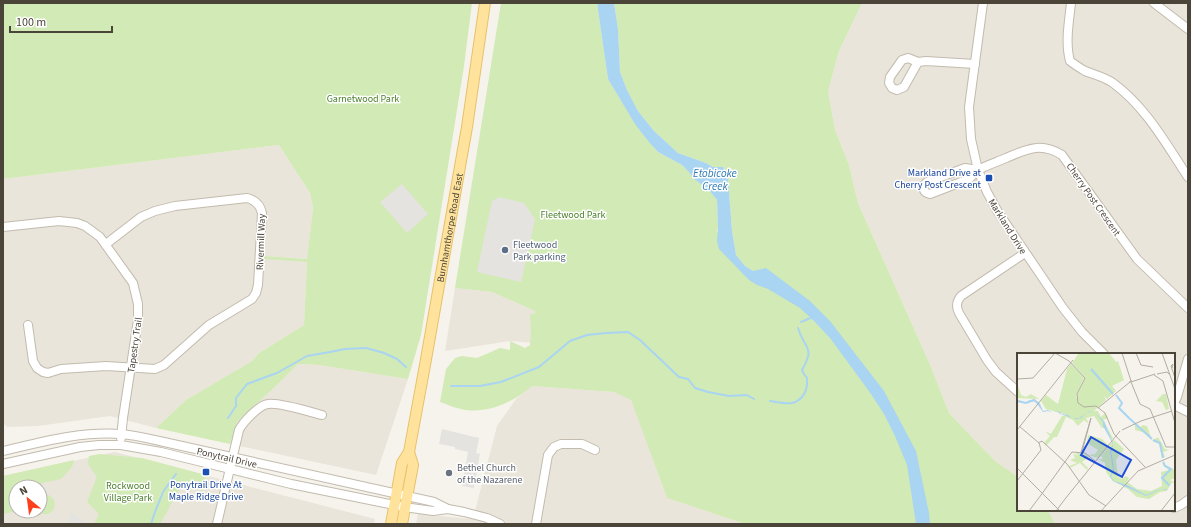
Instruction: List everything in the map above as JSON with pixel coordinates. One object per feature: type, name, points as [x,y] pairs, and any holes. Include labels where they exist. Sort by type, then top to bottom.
[{"type":"main road","name":"Burnhamthorpe Road East","points":[[391,524],[402,463],[409,452],[429,342],[467,127],[485,3]]},
{"type":"main road","name":"Burnhamthorpe Road East","points":[[402,524],[413,465],[409,452]]},
{"type":"street","name":"Markland Drive","points":[[983,3],[970,97],[969,118],[971,139],[978,170],[992,202],[1063,308],[1082,332],[1103,353]]},
{"type":"street","points":[[1071,3],[1067,52],[1070,61],[1087,72],[1101,76],[1112,82],[1130,97],[1144,112],[1188,177]]},
{"type":"street","points":[[1154,3],[1188,29]]},
{"type":"street","points":[[918,62],[926,61],[975,64]]},
{"type":"street","name":"Cherry Post Crescent","points":[[978,170],[1034,148],[1055,151],[1067,162],[1136,259],[1188,308]]},
{"type":"street","points":[[965,168],[978,170],[969,179],[933,192],[927,193],[923,189],[927,182],[965,168]]},
{"type":"street","name":"Rivermill Way","points":[[106,244],[141,217],[164,208],[246,198],[257,203],[260,206],[262,213],[258,285],[254,296],[249,301],[209,325],[162,367],[155,369],[130,367]]},
{"type":"street","name":"Tapestry Trail","points":[[3,227],[59,221],[77,223],[85,226],[96,233],[106,244],[133,283],[137,294],[138,320],[130,367],[121,445]]},
{"type":"street","points":[[1017,391],[996,372],[987,360],[959,313],[957,306],[961,296],[1025,252]]},
{"type":"street","points":[[28,325],[33,361],[37,368],[43,372],[82,367],[130,367]]},
{"type":"street","points":[[1175,401],[1188,359]]},
{"type":"street","points":[[217,524],[240,427],[265,404],[276,404],[322,415]]},
{"type":"street","points":[[1175,405],[1188,412]]},
{"type":"street","name":"Ponytrail Drive","points":[[3,451],[64,438],[97,434],[122,434],[434,502],[448,509],[487,518],[500,524]]},
{"type":"street","points":[[536,524],[548,455],[554,447],[561,444],[582,444],[595,450]]},
{"type":"street","name":"Ponytrail Drive","points":[[3,464],[80,446],[121,445],[161,452],[230,470],[404,507],[432,511],[448,509]]},
{"type":"street","points":[[1175,508],[1188,500]]},
{"type":"shaded area","points":[[862,3],[1188,3],[1188,524],[1055,524],[1048,511],[1175,511],[1175,353],[1017,353],[1017,476],[995,461],[949,413],[931,367],[858,203],[849,165],[835,130],[828,91],[839,51]]},
{"type":"shaded area","points":[[279,145],[310,193],[313,208],[307,259],[264,256],[264,258],[307,262],[304,325],[259,353],[252,361],[186,400],[156,428],[110,416],[38,426],[7,427],[3,423],[3,179]]},
{"type":"shaded area","points":[[402,184],[428,214],[407,233],[380,202]]},
{"type":"shaded area","name":"Fleetwood Park parking","points":[[499,197],[524,203],[535,219],[521,282],[477,272],[492,201]]},
{"type":"shaded area","points":[[455,288],[492,292],[535,311],[533,343],[510,341],[445,351]]},
{"type":"shaded area","points":[[298,364],[319,365],[408,379],[376,475],[230,444],[237,422]]},
{"type":"shaded area","points":[[532,386],[614,392],[631,399],[667,498],[745,524],[416,524],[418,514],[473,519],[497,426],[516,399]]},
{"type":"shaded area","points":[[442,429],[479,438],[476,453],[480,454],[474,488],[462,486],[468,452],[455,449],[455,447],[439,444]]},
{"type":"shaded area","points":[[115,452],[375,519],[374,524],[3,524],[3,476]]},
{"type":"shaded area","points":[[71,512],[90,524],[72,524],[68,521]]},
{"type":"green space","name":"Garnetwood Park","points":[[3,3],[472,3],[464,66],[421,335],[408,379],[319,365],[298,364],[237,422],[230,444],[156,428],[186,400],[252,361],[259,353],[304,325],[307,262],[264,259],[264,256],[307,259],[313,208],[310,193],[279,145],[3,179]]},
{"type":"green space","name":"Fleetwood Park","points":[[501,3],[597,3],[608,79],[648,141],[658,152],[682,165],[694,179],[709,190],[717,200],[717,231],[749,280],[753,271],[745,266],[736,255],[732,231],[728,179],[723,167],[713,167],[678,153],[654,131],[638,111],[627,90],[620,72],[618,29],[614,3],[862,3],[839,51],[828,91],[835,130],[849,165],[858,203],[931,367],[949,413],[995,461],[1017,476],[1017,511],[1048,511],[1055,524],[745,524],[667,498],[631,400],[614,392],[532,386],[508,402],[490,409],[470,410],[440,402],[446,369],[455,358],[462,356],[477,358],[500,348],[510,350],[510,341],[525,348],[530,345],[530,314],[535,314],[535,311],[492,292],[455,288]]},
{"type":"green space","name":"Rockwood Village Park","points":[[100,454],[142,458],[206,475],[203,491],[182,485],[160,524],[94,524],[99,514],[87,502],[97,477],[88,464],[89,456]]},
{"type":"green space","points":[[74,460],[72,467],[61,479],[48,482],[48,479],[8,479],[8,513],[3,514],[3,476]]},
{"type":"green space","points":[[48,495],[51,496],[55,504],[51,512],[48,514]]},
{"type":"water","name":"Etobicoke Creek","points":[[597,3],[614,3],[618,29],[620,72],[638,111],[654,131],[678,153],[713,167],[723,167],[728,179],[732,231],[736,255],[745,266],[753,271],[766,268],[810,301],[830,321],[884,391],[916,451],[930,524],[916,524],[907,465],[895,436],[884,414],[871,394],[830,338],[800,308],[768,289],[749,280],[719,249],[717,241],[717,200],[709,190],[694,179],[682,165],[658,152],[635,124],[608,79]]},
{"type":"waterway","points":[[801,322],[813,317]]},
{"type":"waterway","points":[[770,401],[784,403],[796,402],[802,397],[806,390],[807,378],[802,370],[808,356],[808,348],[800,335],[798,328]]},
{"type":"waterway","points":[[451,386],[480,386],[501,382],[539,367],[570,341],[587,335],[628,332],[640,340],[679,377],[688,379],[695,388],[729,396],[747,395],[754,399]]},
{"type":"waterway","points":[[228,418],[236,406],[236,398],[247,384],[277,373],[307,356],[345,349],[366,348],[384,353],[397,359],[406,367]]},
{"type":"waterway","points":[[151,524],[163,492],[176,474]]},
{"type":"place","name":"Markland Drive at Cherry Post Crescent","points":[[989,178]]},
{"type":"place","name":"Fleetwood Park parking","points":[[505,250]]},
{"type":"place","name":"Ponytrail Drive At Maple Ridge Drive","points":[[206,472]]},
{"type":"place","name":"Bethel Church of the Nazarene","points":[[449,473]]}]
